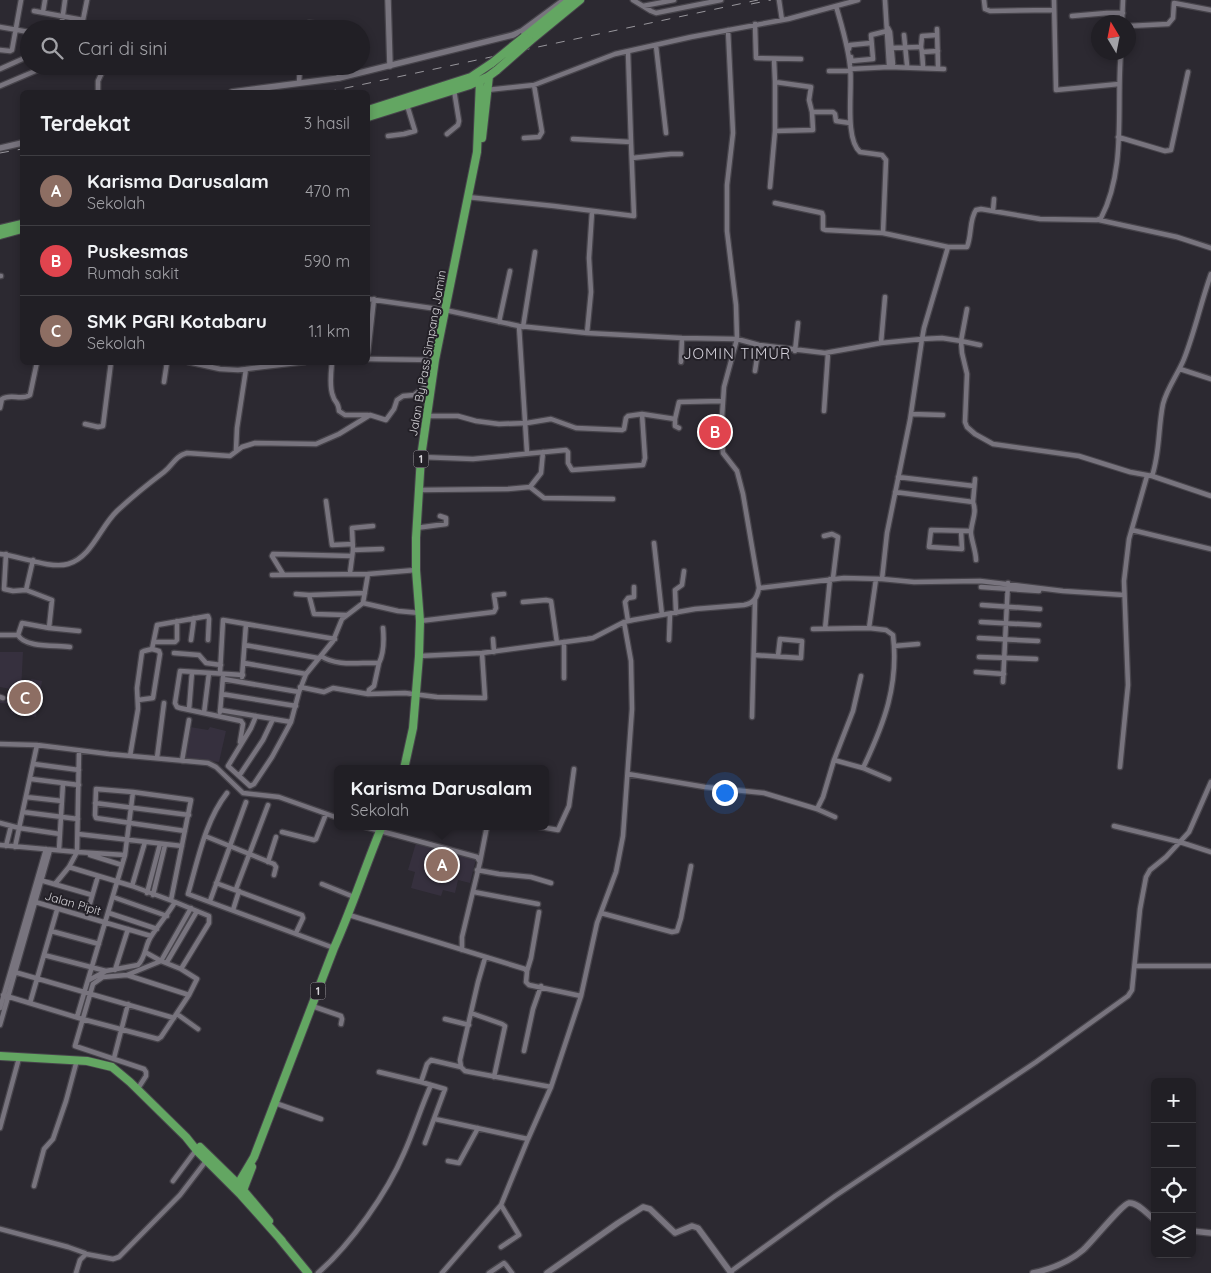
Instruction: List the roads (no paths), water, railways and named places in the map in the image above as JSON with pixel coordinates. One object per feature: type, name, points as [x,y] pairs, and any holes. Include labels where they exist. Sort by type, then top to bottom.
[{"type":"highway","points":[[370,109],[471,77],[495,66],[570,0]]},
{"type":"highway","points":[[527,39],[580,0]]},
{"type":"highway","points":[[370,116],[480,81],[489,76],[495,66]]},
{"type":"highway","name":"Jalan By Pass Simpang Jomin","points":[[477,152],[480,108],[489,76]]},
{"type":"highway","name":"Jalan By Pass Simpang Jomin","points":[[405,765],[412,733],[419,656],[420,617],[416,570],[416,528],[421,457],[435,360],[467,197],[483,133],[484,90],[480,81]]},
{"type":"highway","points":[[470,85],[475,89],[480,108]]},
{"type":"highway","points":[[0,229],[20,224]]},
{"type":"highway","points":[[0,235],[20,230]]},
{"type":"highway","name":"1","points":[[239,1189],[248,1174],[334,948],[349,915],[354,896],[380,830]]},
{"type":"highway","points":[[0,1056],[78,1060],[112,1067],[231,1177],[308,1273]]},
{"type":"highway","points":[[186,1137],[206,1161],[257,1205],[282,1241]]},
{"type":"highway","points":[[231,1177],[248,1174],[257,1205]]},
{"type":"street","points":[[17,62],[12,51],[21,0]]},
{"type":"street","points":[[43,12],[45,0]]},
{"type":"street","points":[[62,20],[65,0]]},
{"type":"street","points":[[34,11],[84,19],[87,0]]},
{"type":"street","points":[[388,0],[390,66]]},
{"type":"street","points":[[370,71],[517,34],[564,0]]},
{"type":"street","points":[[633,0],[656,13],[721,0]]},
{"type":"street","points":[[641,6],[674,0]]},
{"type":"street","points":[[779,0],[782,20]]},
{"type":"street","points":[[484,90],[534,85],[608,57],[755,24],[782,20],[858,0]]},
{"type":"street","points":[[885,0],[890,49],[905,48],[938,51]]},
{"type":"street","points":[[984,0],[985,9],[988,11],[1054,10]]},
{"type":"street","points":[[1054,0],[1056,90],[1119,84]]},
{"type":"street","points":[[1072,16],[1123,13],[1123,0]]},
{"type":"street","points":[[1136,26],[1168,24],[1172,18],[1174,1],[1211,10]]},
{"type":"street","points":[[836,6],[846,44],[850,70],[850,123],[858,151],[882,156],[886,160],[883,233]]},
{"type":"street","points":[[755,24],[756,58],[801,59]]},
{"type":"street","points":[[0,26],[20,30]]},
{"type":"street","points":[[936,29],[938,66]]},
{"type":"street","points":[[728,30],[733,133],[727,184],[727,231],[736,305],[737,338],[727,372],[722,401],[722,450],[724,456],[736,471],[740,481],[759,588],[755,600],[752,717]]},
{"type":"street","points":[[873,65],[870,36],[888,30]]},
{"type":"street","points":[[904,35],[907,65]]},
{"type":"street","points":[[923,66],[922,36],[937,35]]},
{"type":"street","points":[[871,43],[849,46],[851,61],[872,59]]},
{"type":"street","points":[[656,46],[666,133]]},
{"type":"street","points":[[0,50],[12,51]]},
{"type":"street","points":[[467,197],[635,216],[628,52]]},
{"type":"street","points":[[770,187],[775,131],[774,59]]},
{"type":"street","points":[[0,68],[20,60]]},
{"type":"street","points":[[1099,220],[1111,190],[1116,165],[1120,60]]},
{"type":"street","points":[[830,71],[889,67],[944,69]]},
{"type":"street","points":[[1118,137],[1142,146],[1165,151],[1171,150],[1188,72]]},
{"type":"street","points":[[0,86],[28,75]]},
{"type":"street","points":[[98,90],[98,81],[101,75]]},
{"type":"street","points":[[299,75],[299,83]]},
{"type":"street","points":[[247,90],[352,75]]},
{"type":"street","points":[[775,82],[811,87],[810,100],[813,130],[775,131]]},
{"type":"street","points":[[524,138],[539,137],[542,132],[534,85]]},
{"type":"street","points":[[447,134],[460,121],[454,90]]},
{"type":"street","points":[[388,136],[416,131],[407,104]]},
{"type":"street","points":[[812,112],[832,112],[835,114],[836,121],[850,123]]},
{"type":"street","points":[[573,139],[631,142]]},
{"type":"street","points":[[0,148],[20,143]]},
{"type":"street","points":[[632,158],[681,154]]},
{"type":"street","points":[[993,211],[994,199]]},
{"type":"street","points":[[775,203],[822,213],[826,230],[883,233],[948,247],[964,248],[967,246],[971,236],[973,215],[976,210],[1040,218],[1099,220],[1177,237],[1211,248]]},
{"type":"street","points":[[587,333],[591,292],[589,258],[592,212]]},
{"type":"street","points":[[882,579],[887,533],[911,414],[924,328],[948,247]]},
{"type":"street","points":[[527,453],[524,423],[521,327],[535,252]]},
{"type":"street","points":[[499,322],[510,271]]},
{"type":"street","points":[[1120,767],[1128,685],[1124,595],[1126,561],[1132,530],[1159,451],[1163,407],[1168,389],[1180,369],[1211,274]]},
{"type":"street","points":[[881,342],[885,297]]},
{"type":"street","points":[[370,299],[446,310],[521,327],[682,338],[737,338],[759,345],[828,353],[881,342],[922,339],[942,338],[980,345]]},
{"type":"street","points":[[370,335],[374,300]]},
{"type":"street","points":[[967,309],[961,341],[967,374],[965,422],[975,434],[993,444],[1079,456],[1211,496]]},
{"type":"street","points":[[795,350],[798,324]]},
{"type":"street","points":[[681,362],[682,338]]},
{"type":"street","points":[[755,371],[759,345]]},
{"type":"street","points":[[824,411],[828,353]]},
{"type":"street","points":[[370,359],[435,360]]},
{"type":"street","points":[[0,408],[2,399],[5,397],[26,398],[30,396],[36,365]]},
{"type":"street","points":[[85,424],[98,427],[103,426],[111,365]]},
{"type":"street","points":[[164,382],[167,365]]},
{"type":"street","points":[[202,365],[220,369],[246,369],[280,365]]},
{"type":"street","points":[[332,365],[333,398],[338,403],[339,411],[345,415],[370,415],[386,420],[394,409],[397,400],[403,396],[414,395],[431,382]]},
{"type":"street","points":[[236,450],[236,428],[246,369]]},
{"type":"street","points":[[1180,369],[1211,378]]},
{"type":"street","points":[[679,428],[675,426],[675,419],[679,402],[722,401]]},
{"type":"street","points":[[421,457],[472,459],[567,450],[568,463],[572,470],[644,464],[642,414]]},
{"type":"street","points":[[426,416],[458,416],[499,424],[551,420],[576,428],[622,430],[624,429],[627,416],[642,414],[675,419]]},
{"type":"street","points":[[911,414],[943,415]]},
{"type":"street","points":[[0,554],[65,565],[84,555],[117,511],[148,483],[171,466],[178,456],[187,453],[225,456],[234,454],[236,450],[255,443],[316,444],[338,434],[370,415]]},
{"type":"street","points":[[530,487],[541,473],[543,452]]},
{"type":"street","points":[[898,477],[974,486]]},
{"type":"street","points":[[975,479],[975,512],[971,531],[976,560]]},
{"type":"street","points":[[418,490],[530,487],[544,498],[613,499]]},
{"type":"street","points":[[895,492],[974,502]]},
{"type":"street","points":[[326,501],[332,545],[353,544]]},
{"type":"street","points":[[416,528],[446,524],[446,518],[440,516]]},
{"type":"street","points":[[350,573],[353,550],[352,528],[373,526]]},
{"type":"street","points":[[961,531],[962,549],[929,546],[931,530],[971,531]]},
{"type":"street","points":[[1132,530],[1211,549]]},
{"type":"street","points":[[824,536],[832,534],[838,537],[825,629]]},
{"type":"street","points":[[654,542],[662,615]]},
{"type":"street","points":[[353,550],[382,549]]},
{"type":"street","points":[[6,554],[4,589],[13,591],[26,590],[52,600],[49,628]]},
{"type":"street","points":[[283,574],[272,556],[273,554],[352,556]]},
{"type":"street","points":[[26,590],[33,560]]},
{"type":"street","points":[[272,575],[368,574],[416,570]]},
{"type":"street","points":[[676,613],[675,590],[682,585],[684,570]]},
{"type":"street","points":[[256,716],[251,728],[228,766],[249,785],[254,784],[272,757],[291,722],[299,689],[306,674],[335,638],[339,622],[363,603],[368,574]]},
{"type":"street","points":[[759,588],[832,578],[914,582],[980,581],[1063,591],[1124,595]]},
{"type":"street","points":[[869,628],[876,579]]},
{"type":"street","points":[[1003,682],[1008,583]]},
{"type":"street","points":[[442,1273],[501,1206],[551,1087],[581,996],[600,913],[611,887],[622,849],[632,708],[632,673],[625,602],[628,598],[634,597],[634,587]]},
{"type":"street","points":[[982,587],[1039,591]]},
{"type":"street","points":[[296,594],[365,593]]},
{"type":"street","points":[[363,603],[398,610],[420,617],[494,612],[496,608],[494,596],[504,594]]},
{"type":"street","points":[[310,595],[314,614],[346,615]]},
{"type":"street","points":[[419,656],[482,654],[593,638],[626,621],[695,609],[744,606],[755,600]]},
{"type":"street","points":[[523,602],[551,601],[557,643]]},
{"type":"street","points":[[982,605],[1040,609]]},
{"type":"street","points":[[669,640],[670,614]]},
{"type":"street","points":[[152,649],[157,624],[194,618],[209,617],[208,640]]},
{"type":"street","points":[[191,640],[194,618]]},
{"type":"street","points":[[154,642],[175,642],[177,621]]},
{"type":"street","points":[[220,716],[222,694],[222,621],[335,638]]},
{"type":"street","points":[[980,622],[1039,625]]},
{"type":"street","points":[[18,635],[22,623],[79,631]]},
{"type":"street","points":[[242,678],[246,624]]},
{"type":"street","points":[[368,694],[375,684],[381,660],[383,628]]},
{"type":"street","points":[[813,629],[869,628],[893,635],[893,679],[889,703],[882,728],[864,768]]},
{"type":"street","points":[[0,635],[18,635]]},
{"type":"street","points":[[18,635],[26,643],[70,647]]},
{"type":"street","points":[[979,638],[1006,641],[1038,641]]},
{"type":"street","points":[[493,639],[494,652]]},
{"type":"street","points":[[754,655],[801,658],[802,641],[779,639],[778,656]]},
{"type":"street","points":[[564,642],[564,678]]},
{"type":"street","points":[[894,646],[918,644]]},
{"type":"street","points":[[245,645],[320,657],[344,663],[379,662]]},
{"type":"street","points":[[130,756],[138,700],[137,688],[142,652],[152,649],[158,651],[160,654],[153,698],[138,700]]},
{"type":"street","points":[[174,654],[200,655],[206,663],[221,665]]},
{"type":"street","points":[[240,745],[242,722],[177,707],[175,703],[179,672],[209,673],[324,692],[333,688],[368,694],[405,693],[437,697],[484,698],[482,654]]},
{"type":"street","points":[[980,657],[1036,659]]},
{"type":"street","points":[[244,663],[306,674]]},
{"type":"street","points":[[189,710],[192,672]]},
{"type":"street","points":[[976,672],[1004,674]]},
{"type":"street","points":[[204,713],[209,673]]},
{"type":"street","points":[[817,809],[853,711],[861,676]]},
{"type":"street","points":[[222,694],[296,706]]},
{"type":"street","points":[[157,758],[164,704]]},
{"type":"street","points":[[220,710],[291,722]]},
{"type":"street","points":[[239,776],[263,740],[273,719]]},
{"type":"street","points":[[182,761],[188,720]]},
{"type":"street","points":[[0,744],[37,745],[213,765],[243,793],[279,797],[334,817]]},
{"type":"street","points":[[15,846],[37,745]]},
{"type":"street","points":[[55,884],[69,867],[77,852],[79,751]]},
{"type":"street","points":[[834,760],[864,768],[889,779]]},
{"type":"street","points":[[34,764],[79,770]]},
{"type":"street","points":[[549,828],[558,830],[569,806],[574,769]]},
{"type":"street","points":[[628,774],[764,793],[817,809],[835,817]]},
{"type":"street","points":[[31,779],[79,785]]},
{"type":"street","points":[[59,850],[63,783]]},
{"type":"street","points":[[547,1273],[555,1271],[618,1222],[643,1208],[653,1212],[675,1234],[692,1226],[698,1228],[731,1273],[836,1196],[1036,1062],[1125,998],[1132,990],[1140,909],[1146,877],[1150,870],[1180,842],[1193,826],[1210,785]]},
{"type":"street","points":[[44,955],[106,971],[138,965],[151,936],[167,916],[173,901],[182,846],[192,802],[190,800],[97,788],[96,818],[185,831]]},
{"type":"street","points":[[88,993],[89,980],[125,855],[133,792]]},
{"type":"street","points":[[227,793],[219,804],[205,836],[188,894],[334,948]]},
{"type":"street","points":[[26,796],[62,801]]},
{"type":"street","points":[[210,901],[246,802]]},
{"type":"street","points":[[95,803],[188,815]]},
{"type":"street","points":[[232,910],[268,805]]},
{"type":"street","points":[[23,812],[78,819]]},
{"type":"street","points":[[282,832],[314,840],[326,814]]},
{"type":"street","points":[[0,823],[60,834]]},
{"type":"street","points":[[6,846],[11,826]]},
{"type":"street","points":[[1114,826],[1180,842],[1211,852]]},
{"type":"street","points":[[384,830],[474,855],[480,862]]},
{"type":"street","points":[[462,950],[462,937],[474,892],[486,830]]},
{"type":"street","points":[[78,834],[182,846]]},
{"type":"street","points":[[205,836],[276,866],[274,876]]},
{"type":"street","points":[[268,862],[276,837]]},
{"type":"street","points":[[132,886],[145,842]]},
{"type":"street","points":[[147,893],[163,844]]},
{"type":"street","points":[[153,895],[163,844]]},
{"type":"street","points":[[0,845],[125,855]]},
{"type":"street","points":[[0,1025],[6,996],[48,850]]},
{"type":"street","points":[[84,853],[122,866]]},
{"type":"street","points":[[600,913],[672,932],[676,931],[681,918],[691,866]]},
{"type":"street","points":[[69,867],[132,886],[209,916],[209,923],[181,969]]},
{"type":"street","points":[[477,870],[531,877],[551,883]]},
{"type":"street","points":[[86,917],[98,876]]},
{"type":"street","points":[[40,880],[92,894]]},
{"type":"street","points":[[216,883],[302,915],[303,918],[296,933]]},
{"type":"street","points":[[322,884],[354,896]]},
{"type":"street","points":[[474,892],[538,904]]},
{"type":"street","points":[[113,897],[167,916]]},
{"type":"street","name":"Jalan Pipit","points":[[33,902],[151,936]]},
{"type":"street","points":[[137,1090],[146,1076],[145,1070],[75,1046],[80,1018],[88,993],[93,984],[99,979],[127,975],[161,961],[191,908]]},
{"type":"street","points":[[30,1003],[57,910]]},
{"type":"street","points":[[167,962],[197,911]]},
{"type":"street","points":[[539,912],[532,958],[527,971],[527,983],[581,996]]},
{"type":"street","points":[[109,913],[157,929]]},
{"type":"street","points":[[349,915],[527,971]]},
{"type":"street","points":[[115,970],[128,929]]},
{"type":"street","points":[[51,931],[99,944]]},
{"type":"street","points":[[6,996],[122,1030],[158,1038],[161,1037],[189,995],[197,979],[181,969],[145,952]]},
{"type":"street","points":[[461,1067],[460,1060],[478,982],[486,958]]},
{"type":"street","points":[[1135,966],[1211,966]]},
{"type":"street","points":[[13,971],[175,1016],[198,1029]]},
{"type":"street","points":[[89,980],[106,971]]},
{"type":"street","points":[[127,975],[189,995]]},
{"type":"street","points":[[524,1052],[532,1009],[540,986]]},
{"type":"street","points":[[0,1008],[6,996]]},
{"type":"street","points":[[114,1058],[128,1004]]},
{"type":"street","points":[[312,1006],[341,1016],[341,1024]]},
{"type":"street","points":[[471,1013],[505,1026],[494,1076]]},
{"type":"street","points":[[445,1019],[469,1025]]},
{"type":"street","points":[[0,1125],[19,1058]]},
{"type":"street","points":[[34,1186],[44,1149],[53,1139],[78,1060]]},
{"type":"street","points":[[422,1082],[431,1060],[461,1067],[465,1071],[551,1087]]},
{"type":"street","points":[[379,1072],[444,1088],[445,1090],[435,1119],[425,1143]]},
{"type":"street","points":[[318,1273],[351,1238],[382,1196],[404,1153],[431,1085]]},
{"type":"street","points":[[275,1103],[321,1119]]},
{"type":"street","points":[[435,1119],[528,1139]]},
{"type":"street","points":[[448,1161],[459,1163],[478,1128]]},
{"type":"street","points":[[173,1181],[196,1150]]},
{"type":"street","points":[[0,1229],[68,1247],[86,1254],[113,1259],[120,1258],[180,1195],[206,1161]]},
{"type":"street","points":[[1033,1273],[1052,1268],[1075,1256],[1127,1204],[1136,1204],[1151,1217]]},
{"type":"street","points":[[501,1206],[519,1234],[501,1247]]},
{"type":"street","points":[[1196,1231],[1211,1233]]},
{"type":"street","points":[[76,1273],[78,1263],[83,1255],[86,1254]]},
{"type":"street","points":[[489,1273],[504,1263],[512,1273]]},
{"type":"railway","points":[[336,90],[758,0]]},
{"type":"railway","points":[[751,4],[771,0]]},
{"type":"railway","points":[[0,153],[20,149]]},
{"type":"place","name":"Puskesmas","points":[[715,432]]},
{"type":"place","name":"SMK PGRI Kotabaru","points":[[25,698]]},
{"type":"place","name":"Karisma Darusalam","points":[[442,865]]},
{"type":"district","name":"JOMIN TIMUR","points":[[737,353]]}]
